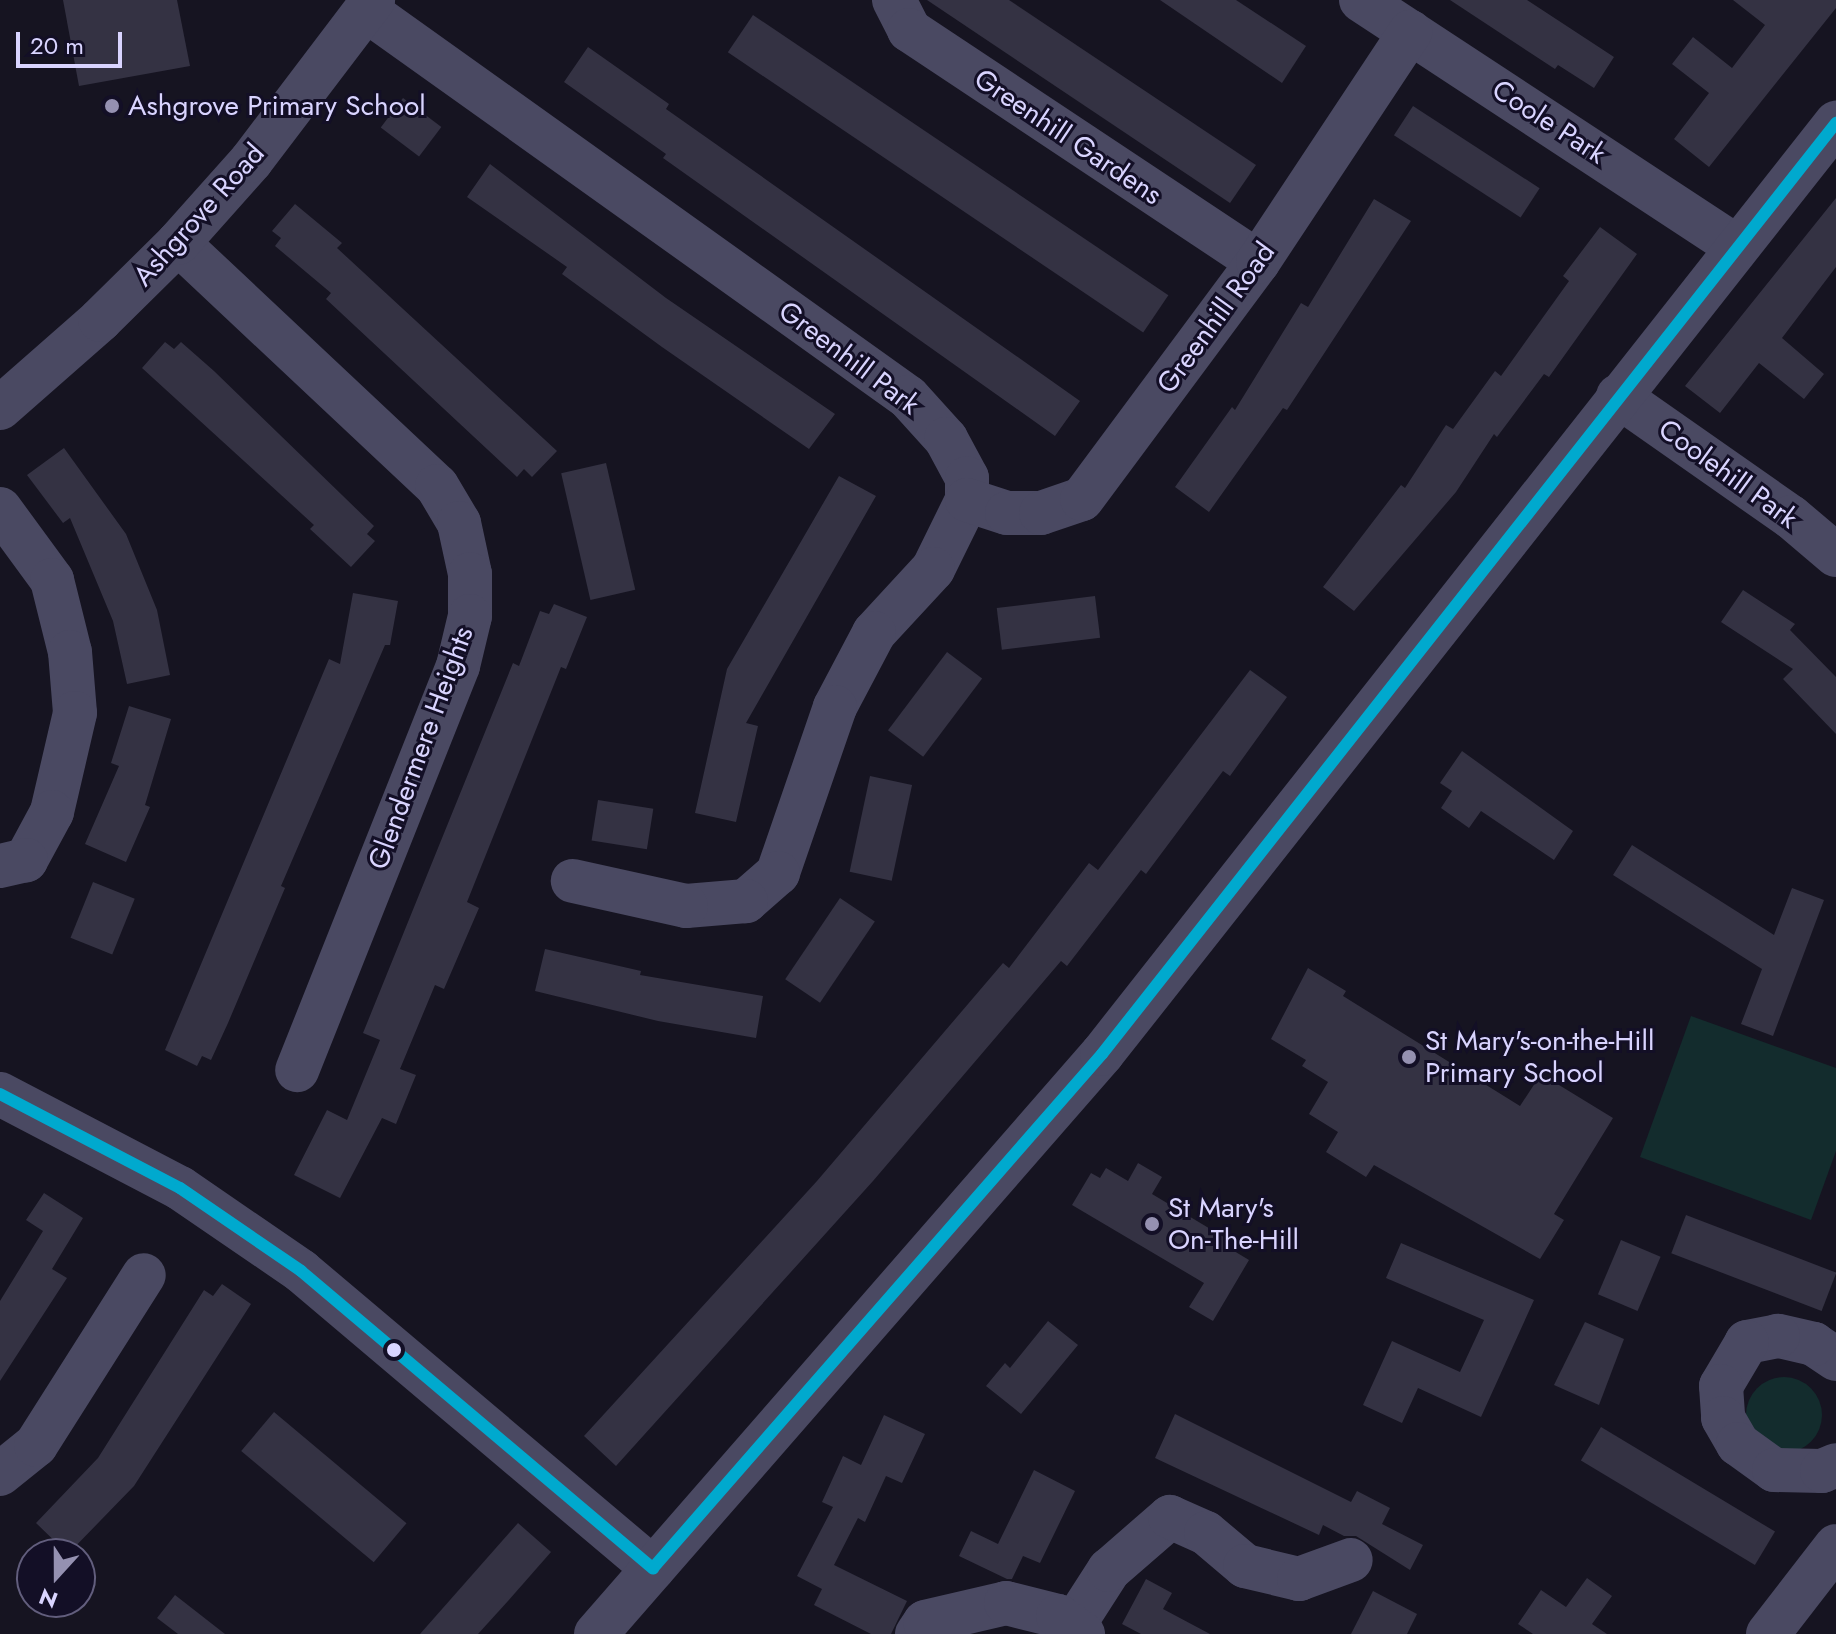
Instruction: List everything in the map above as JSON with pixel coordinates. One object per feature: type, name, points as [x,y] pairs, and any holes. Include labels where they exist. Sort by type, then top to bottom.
[{"type":"street","name":"Greenhill Gardens","points":[[894,0],[909,30],[1258,262]]},
{"type":"street","name":"Coole Park","points":[[1361,0],[1736,246]]},
{"type":"street","name":"Ashgrove Road","points":[[0,408],[178,243],[251,161],[370,5]]},
{"type":"street","name":"Greenhill Park","points":[[370,5],[908,397],[946,439],[967,478],[967,500]]},
{"type":"street","name":"Greenhill Road","points":[[967,500],[1007,513],[1041,513],[1082,499],[1258,262],[1410,32]]},
{"type":"street","points":[[596,1634],[1102,1054],[1836,123]]},
{"type":"street","name":"Glendermere Heights","points":[[178,243],[437,486],[459,523],[470,574],[470,616],[458,666],[297,1070]]},
{"type":"street","name":"Coolehill Park","points":[[1618,396],[1791,517],[1836,555]]},
{"type":"street","points":[[573,881],[686,906],[746,901],[778,873],[835,707],[874,633],[933,569],[967,500]]},
{"type":"street","points":[[0,509],[52,580],[70,652],[75,713],[52,812],[26,860],[0,866]]},
{"type":"street","points":[[0,1094],[180,1188],[301,1271],[653,1568]]},
{"type":"street","points":[[0,1474],[36,1445],[144,1275]]},
{"type":"street","points":[[1836,1359],[1814,1344],[1778,1336],[1747,1342],[1721,1386],[1723,1418],[1738,1444],[1774,1470],[1822,1471],[1836,1465]]},
{"type":"street","points":[[917,1634],[925,1622],[1006,1603],[1058,1616],[1078,1630],[1109,1570],[1170,1517],[1206,1533],[1245,1566],[1299,1579],[1351,1560]]},
{"type":"street","points":[[1768,1634],[1836,1546]]},
{"type":"green space","points":[[1691,1016],[1836,1068],[1836,1151],[1811,1220],[1640,1157]]},
{"type":"green space","points":[[1784,1377],[1799,1380],[1811,1388],[1819,1400],[1822,1415],[1819,1430],[1811,1442],[1799,1450],[1784,1453],[1769,1450],[1757,1442],[1749,1430],[1746,1415],[1749,1400],[1757,1388],[1769,1380]]},
{"type":"building","points":[[63,0],[177,0],[190,66],[79,86]]},
{"type":"building","points":[[927,0],[1009,0],[1256,165],[1230,203]]},
{"type":"building","points":[[1160,0],[1236,0],[1306,46],[1282,83]]},
{"type":"building","points":[[1450,0],[1527,0],[1614,57],[1594,88],[1558,65],[1555,69]]},
{"type":"building","points":[[1733,0],[1836,0],[1836,8],[1709,167],[1674,139],[1709,93],[1672,64],[1693,37],[1732,68],[1765,25]]},
{"type":"building","points":[[753,15],[1168,295],[1143,332],[728,52]]},
{"type":"building","points":[[588,47],[669,104],[666,109],[1080,401],[1055,436],[663,158],[666,154],[564,82]]},
{"type":"building","points":[[403,98],[441,127],[419,156],[381,128]]},
{"type":"building","points":[[1413,106],[1540,188],[1521,218],[1394,135]]},
{"type":"building","points":[[490,164],[666,298],[835,414],[809,449],[562,274],[567,267],[467,197]]},
{"type":"building","points":[[1836,198],[1836,267],[1782,338],[1824,374],[1804,399],[1759,363],[1720,413],[1685,386]]},
{"type":"building","points":[[1374,199],[1411,221],[1287,410],[1283,408],[1209,512],[1175,487],[1232,407],[1235,410],[1301,303],[1308,307]]},
{"type":"building","points":[[295,204],[342,243],[337,248],[557,451],[532,477],[524,469],[517,477],[326,299],[331,293],[275,246],[281,238],[272,231]]},
{"type":"building","points":[[1600,227],[1637,254],[1549,377],[1544,374],[1497,437],[1494,434],[1456,492],[1354,611],[1323,587],[1401,485],[1405,488],[1446,425],[1453,429],[1495,371],[1501,376],[1569,281],[1563,276]]},
{"type":"building","points":[[165,342],[174,349],[181,342],[214,371],[374,526],[367,534],[375,541],[351,567],[310,529],[314,525],[142,368]]},
{"type":"building","points":[[64,448],[126,534],[157,610],[170,675],[127,684],[113,621],[70,518],[63,523],[27,475]]},
{"type":"building","points":[[606,463],[635,590],[590,600],[561,473]]},
{"type":"building","points":[[839,476],[876,496],[746,723],[758,726],[736,822],[695,813],[727,669]]},
{"type":"building","points":[[1743,590],[1795,624],[1790,630],[1836,677],[1836,734],[1783,679],[1793,669],[1721,622]]},
{"type":"building","points":[[353,593],[398,601],[390,645],[385,645],[281,886],[285,888],[228,1023],[211,1060],[202,1056],[197,1066],[165,1050],[329,659],[340,664]]},
{"type":"building","points":[[1095,596],[1100,638],[1002,650],[997,608]]},
{"type":"building","points":[[554,604],[587,617],[566,669],[561,667],[467,902],[479,908],[444,989],[435,985],[400,1069],[416,1075],[396,1124],[382,1118],[340,1198],[294,1175],[327,1110],[347,1120],[380,1040],[363,1033],[513,663],[519,666],[540,611],[549,614]]},
{"type":"building","points":[[947,652],[982,678],[923,757],[888,730]]},
{"type":"building","points":[[1250,670],[1287,697],[1230,776],[1223,771],[1146,874],[1141,870],[1067,966],[1061,961],[873,1181],[616,1466],[584,1436],[817,1181],[1003,963],[1009,968],[1089,863],[1098,870]]},
{"type":"building","points":[[129,706],[171,719],[145,805],[150,807],[126,862],[85,844],[119,766],[111,763]]},
{"type":"building","points":[[1462,751],[1573,831],[1554,860],[1481,811],[1469,828],[1441,808],[1452,791],[1440,783]]},
{"type":"building","points":[[870,776],[912,785],[892,881],[850,872]]},
{"type":"building","points":[[598,800],[653,809],[647,849],[592,840]]},
{"type":"building","points":[[1632,845],[1774,935],[1792,888],[1824,900],[1773,1036],[1741,1024],[1762,969],[1613,875]]},
{"type":"building","points":[[93,882],[135,899],[112,954],[71,938]]},
{"type":"building","points":[[840,898],[875,921],[820,1003],[785,979]]},
{"type":"building","points":[[545,949],[641,971],[640,975],[763,996],[756,1038],[658,1021],[535,991]]},
{"type":"building","name":"St Mary's On-The-Hill","points":[[1308,968],[1346,991],[1343,996],[1520,1106],[1541,1074],[1613,1118],[1554,1214],[1564,1220],[1540,1259],[1374,1165],[1366,1177],[1326,1152],[1338,1132],[1309,1114],[1328,1082],[1302,1066],[1306,1060],[1271,1039]]},
{"type":"building","name":"St Mary's On-The-Hill","points":[[1138,1163],[1162,1177],[1152,1194],[1232,1242],[1229,1248],[1249,1260],[1213,1321],[1189,1307],[1204,1283],[1072,1205],[1091,1173],[1100,1178],[1106,1168],[1128,1181]]},
{"type":"building","points":[[44,1193],[83,1218],[52,1269],[67,1278],[0,1381],[0,1301],[43,1231],[26,1220]]},
{"type":"building","points":[[1686,1215],[1836,1273],[1822,1311],[1671,1253]]},
{"type":"building","points":[[1621,1240],[1661,1257],[1638,1311],[1598,1294]]},
{"type":"building","points":[[1401,1243],[1534,1300],[1481,1417],[1418,1388],[1402,1423],[1363,1405],[1392,1341],[1460,1372],[1484,1320],[1386,1278]]},
{"type":"building","points":[[222,1284],[251,1304],[134,1486],[84,1538],[51,1538],[36,1523],[98,1458],[204,1290],[213,1296]]},
{"type":"building","points":[[1048,1321],[1078,1345],[1021,1414],[986,1386],[1005,1363],[1010,1368]]},
{"type":"building","points":[[1585,1322],[1624,1339],[1599,1405],[1554,1385]]},
{"type":"building","points":[[274,1412],[407,1523],[374,1562],[241,1451]]},
{"type":"building","points":[[1175,1414],[1351,1502],[1357,1491],[1390,1508],[1382,1524],[1423,1545],[1410,1570],[1356,1536],[1344,1536],[1323,1525],[1319,1535],[1155,1458]]},
{"type":"building","points":[[884,1415],[925,1434],[902,1483],[886,1476],[865,1522],[858,1518],[834,1565],[907,1601],[891,1634],[871,1634],[814,1605],[822,1589],[797,1576],[833,1507],[822,1502],[843,1456],[861,1465]]},
{"type":"building","points":[[1601,1427],[1775,1532],[1755,1565],[1581,1460]]},
{"type":"building","points":[[1034,1470],[1075,1491],[1040,1563],[1023,1556],[1012,1579],[1007,1579],[959,1556],[971,1531],[998,1544]]},
{"type":"building","points":[[518,1523],[551,1552],[508,1601],[478,1634],[420,1634]]},
{"type":"building","points":[[1587,1578],[1612,1596],[1592,1624],[1607,1634],[1533,1634],[1518,1624],[1541,1590],[1566,1607]]},
{"type":"building","points":[[1146,1579],[1172,1593],[1163,1609],[1210,1634],[1141,1634],[1122,1624]]},
{"type":"building","points":[[1373,1591],[1417,1614],[1407,1634],[1351,1634]]},
{"type":"building","points":[[175,1595],[225,1634],[178,1634],[157,1618]]},
{"type":"transit line","points":[[0,1094],[180,1188],[301,1271],[653,1568],[1102,1054],[1836,123]]},
{"type":"place","name":"Ashgrove Primary School","points":[[112,106]]},
{"type":"place","name":"St Mary's-on-the-Hill Primary School","points":[[1409,1057]]},
{"type":"place","name":"St Mary's On-The-Hill","points":[[1152,1224]]}]
